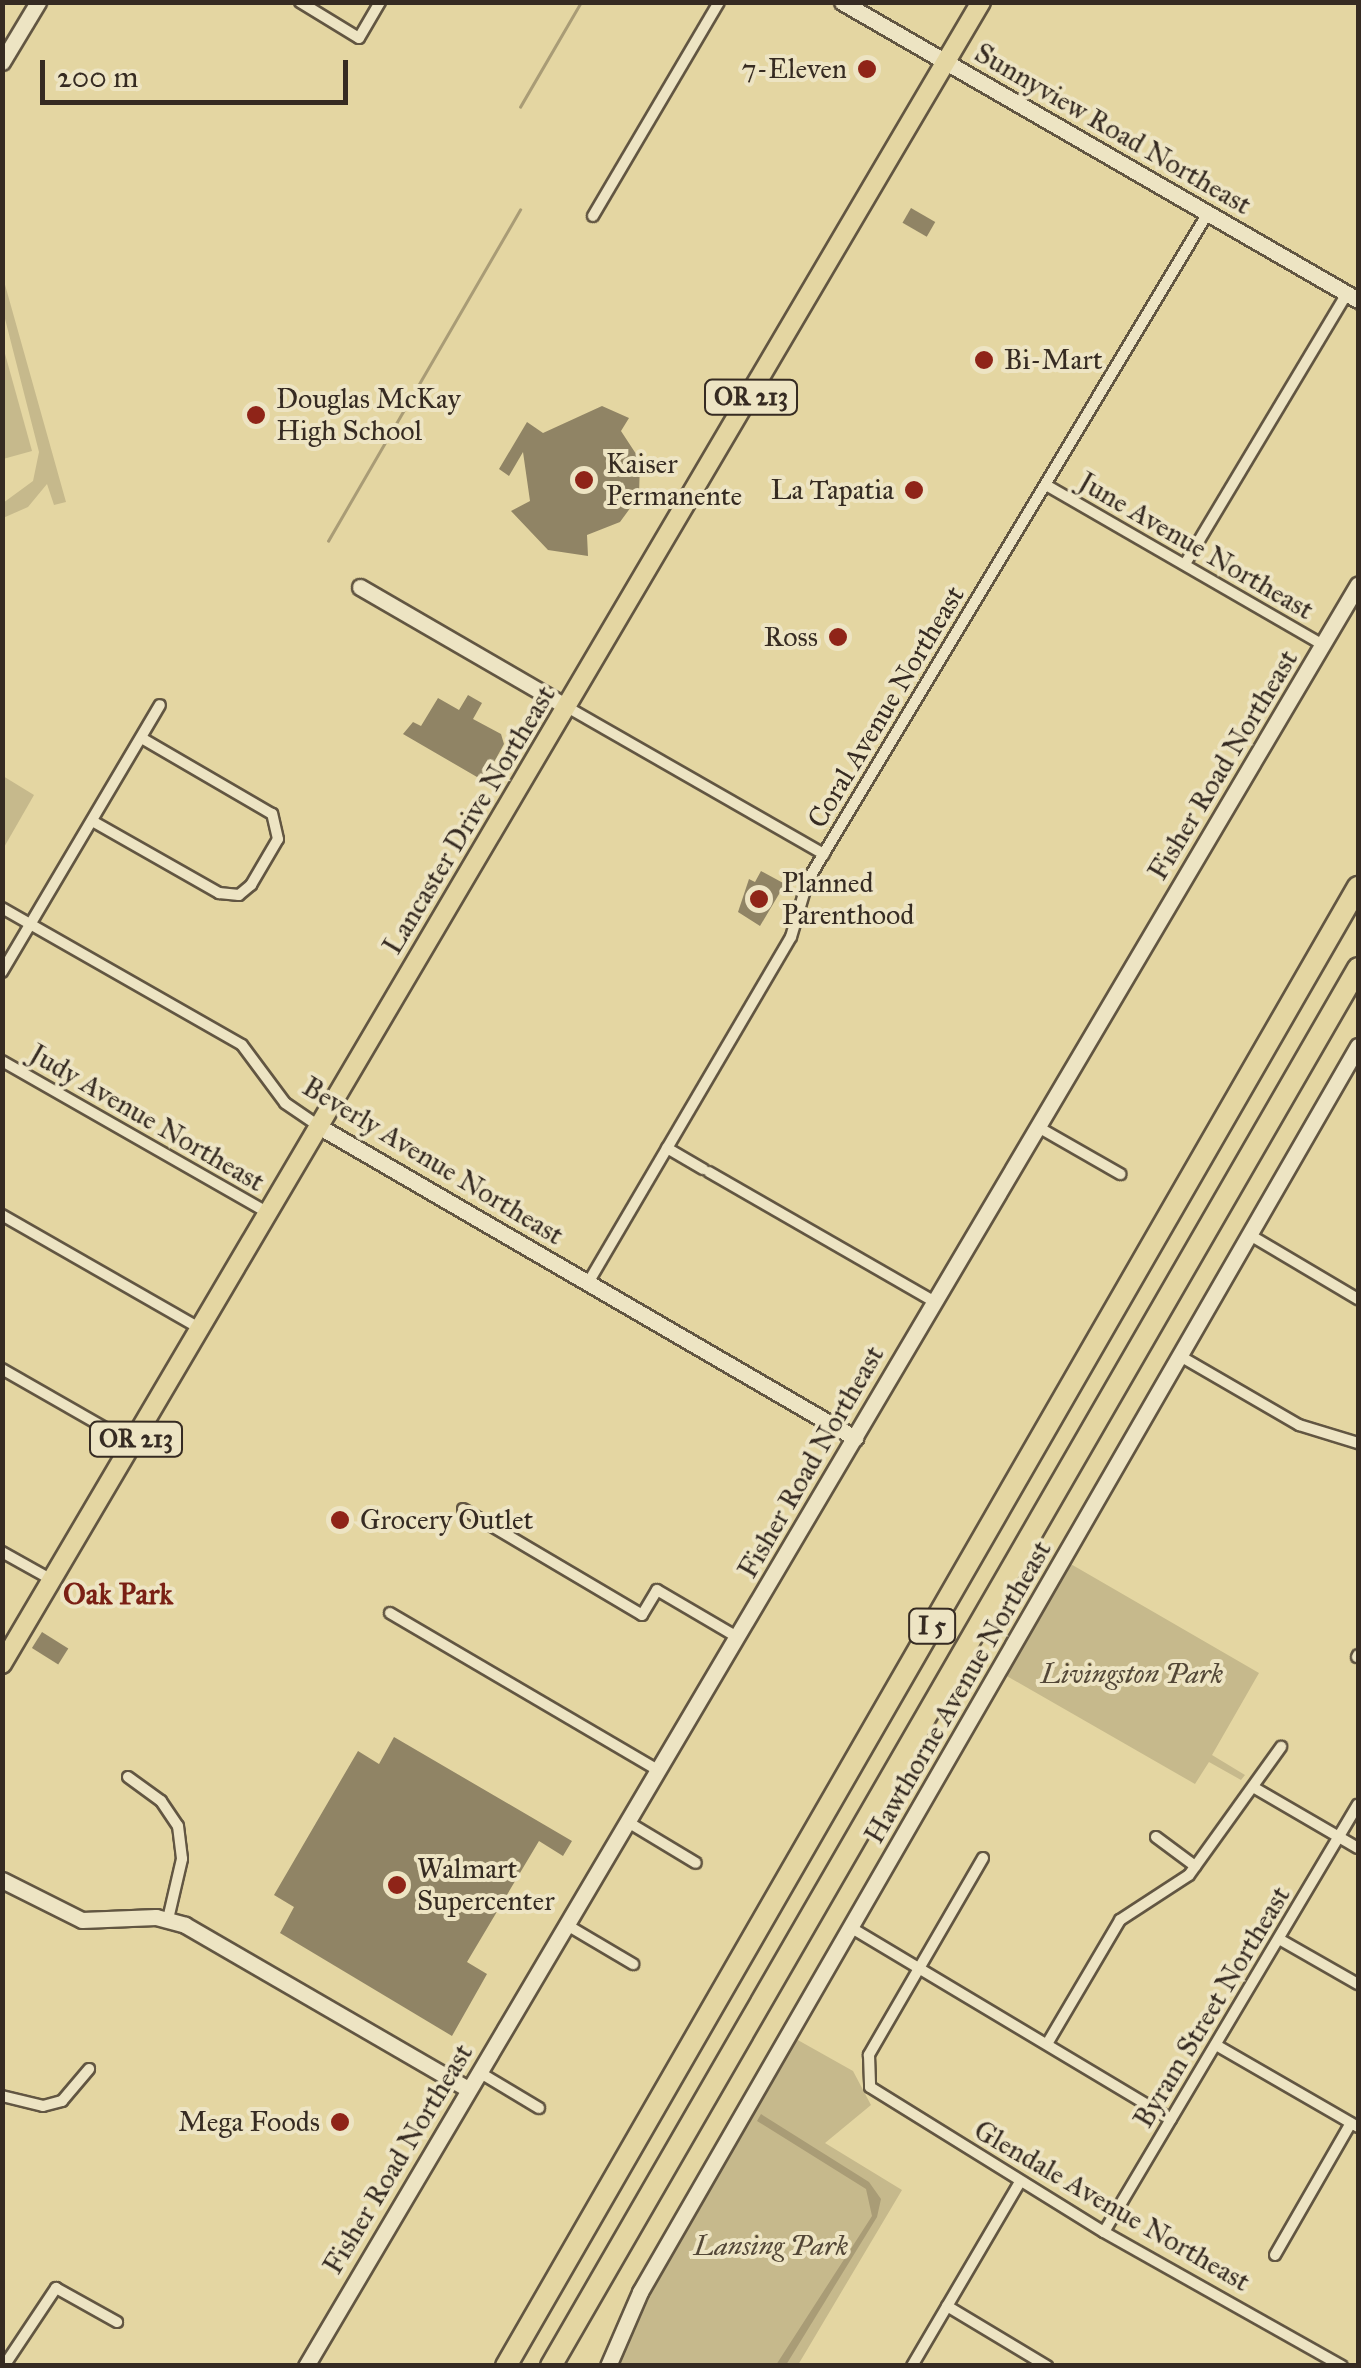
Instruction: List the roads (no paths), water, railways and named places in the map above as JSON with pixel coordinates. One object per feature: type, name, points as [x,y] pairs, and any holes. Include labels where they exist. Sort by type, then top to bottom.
[{"type":"highway","name":"I 5","points":[[506,2366],[1358,887]]},
{"type":"highway","name":"I 5","points":[[552,2366],[1358,968]]},
{"type":"main road","name":"Lancaster Drive Northeast","points":[[2,1664],[981,2]]},
{"type":"street","points":[[5,50],[38,2]]},
{"type":"street","points":[[300,2],[360,38],[380,2]]},
{"type":"street","points":[[593,216],[719,2]]},
{"type":"street","name":"Sunnyview Road Northeast","points":[[842,2],[1353,297]]},
{"type":"street","name":"Coral Avenue Northeast","points":[[588,1283],[791,937],[824,854],[1208,213]]},
{"type":"street","points":[[1185,564],[1353,297]]},
{"type":"street","name":"June Avenue Northeast","points":[[1046,485],[1322,645]]},
{"type":"street","name":"Fisher Road Northeast","points":[[306,2366],[1358,584]]},
{"type":"street","points":[[360,587],[824,854]]},
{"type":"street","points":[[2,972],[160,705]]},
{"type":"street","points":[[94,822],[220,893],[245,892],[260,870],[278,839],[272,814],[143,739]]},
{"type":"street","name":"Beverly Avenue Northeast","points":[[2,908],[242,1045],[285,1102],[320,1127],[855,1438]]},
{"type":"street","name":"Hawthorne Avenue Northeast","points":[[608,2366],[640,2292],[1358,1046]]},
{"type":"street","name":"Judy Avenue Northeast","points":[[2,1061],[270,1214]]},
{"type":"street","points":[[1038,1126],[1120,1174]]},
{"type":"street","points":[[668,1148],[934,1302]]},
{"type":"street","points":[[2,1215],[200,1329]]},
{"type":"street","points":[[1250,1235],[1358,1298]]},
{"type":"street","points":[[1180,1356],[1299,1425],[1358,1442]]},
{"type":"street","points":[[2,1369],[133,1444]]},
{"type":"street","points":[[463,1509],[642,1614],[657,1590],[738,1637]]},
{"type":"street","points":[[2,1552],[52,1580]]},
{"type":"street","points":[[390,1613],[658,1770]]},
{"type":"street","points":[[1047,2044],[1120,1920],[1195,1866],[1281,1747]]},
{"type":"street","points":[[128,1777],[161,1800],[178,1826],[182,1858],[168,1919]]},
{"type":"street","points":[[1253,1787],[1358,1848]]},
{"type":"street","name":"Byram Street Northeast","points":[[1104,2232],[1358,1805]]},
{"type":"street","points":[[628,1822],[696,1863]]},
{"type":"street","points":[[1156,1837],[1195,1866]]},
{"type":"street","points":[[920,1968],[983,1858]]},
{"type":"street","points":[[2,1880],[82,1920],[168,1919],[468,2090]]},
{"type":"street","points":[[567,1925],[633,1964]]},
{"type":"street","points":[[850,1927],[1171,2120]]},
{"type":"street","points":[[1279,1938],[1358,1984]]},
{"type":"street","name":"Glendale Avenue Northeast","points":[[920,1968],[869,2055],[866,2079],[878,2096],[1104,2232],[1342,2366]]},
{"type":"street","points":[[1216,2045],[1355,2125],[1275,2255]]},
{"type":"street","points":[[2,2096],[43,2106],[62,2101],[89,2068]]},
{"type":"street","points":[[479,2072],[540,2108]]},
{"type":"street","points":[[912,2366],[1020,2182]]},
{"type":"street","points":[[4,2366],[56,2288],[117,2322]]},
{"type":"street","points":[[948,2306],[1047,2366]]},
{"type":"waterway","points":[[520,107],[581,2]]},
{"type":"waterway","points":[[328,541],[520,210]]},
{"type":"place","name":"7-Eleven","points":[[867,69]]},
{"type":"place","name":"Bi-Mart","points":[[984,360]]},
{"type":"place","name":"Douglas McKay High School","points":[[256,415]]},
{"type":"place","name":"Kaiser Permanente","points":[[584,480]]},
{"type":"place","name":"La Tapatia","points":[[914,490]]},
{"type":"place","name":"Ross","points":[[838,637]]},
{"type":"place","name":"Planned Parenthood","points":[[759,899]]},
{"type":"place","name":"Grocery Outlet","points":[[340,1520]]},
{"type":"place","name":"Walmart Supercenter","points":[[397,1885]]},
{"type":"place","name":"Mega Foods","points":[[340,2122]]},
{"type":"district","name":"Oak Park","points":[[118,1594]]},
{"type":"park label","name":"Livingston Park","points":[[1132,1674]]},
{"type":"park label","name":"Lansing Park","points":[[771,2246]]}]
